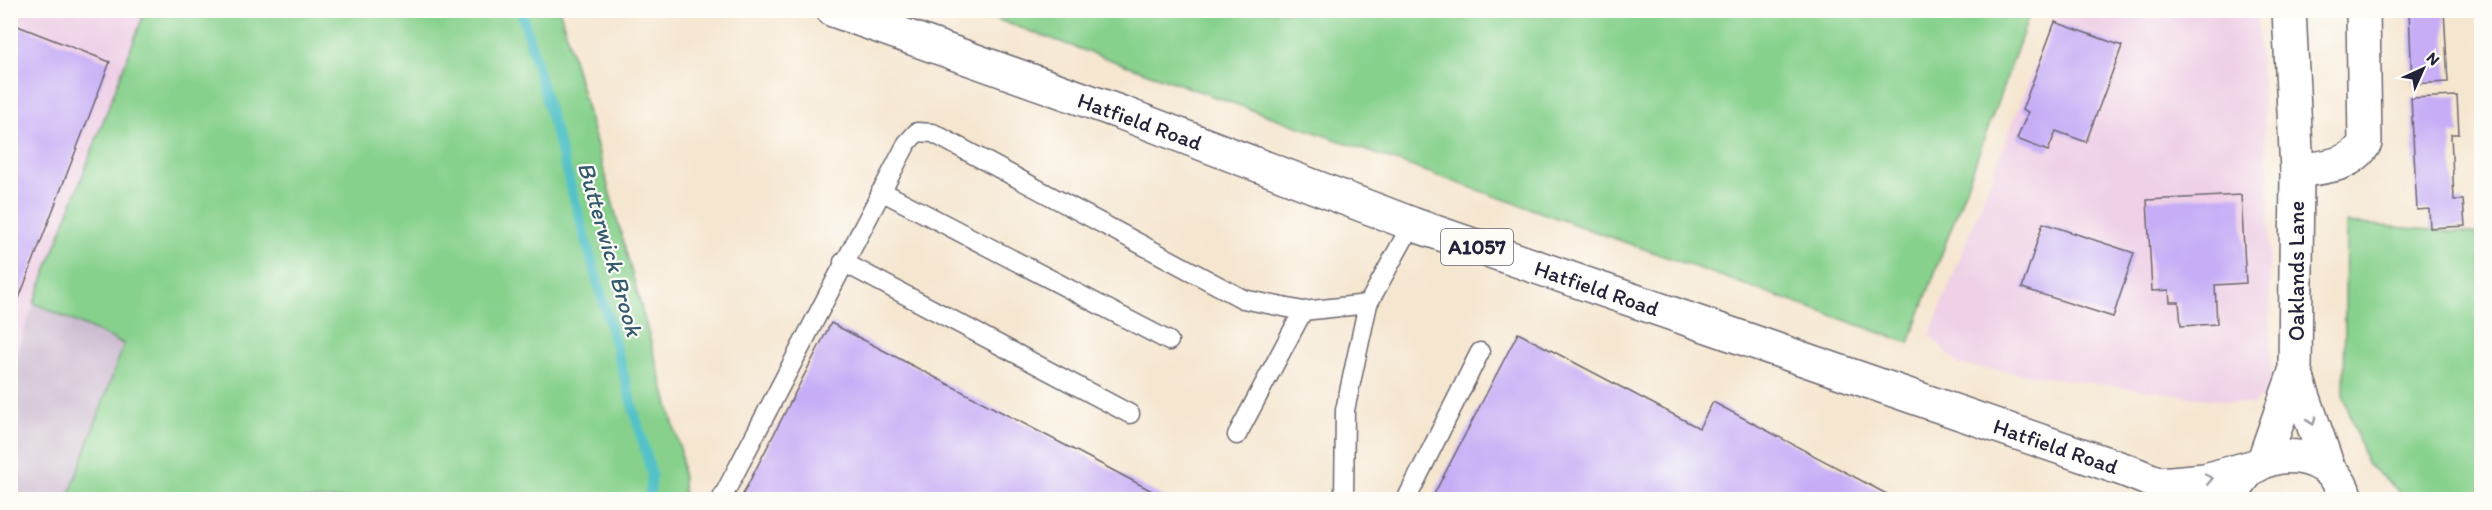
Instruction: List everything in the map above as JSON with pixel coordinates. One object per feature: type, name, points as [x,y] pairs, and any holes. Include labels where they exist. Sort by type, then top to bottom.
[{"type":"main road","name":"Hatfield Road","points":[[833,10],[1122,113],[1412,224],[1953,410],[2172,492],[2281,456],[2298,456],[2314,460],[2344,490]]},
{"type":"main road","name":"Oaklands Lane","points":[[2233,500],[2242,479],[2260,463],[2295,372],[2297,171],[2289,10]]},
{"type":"main road","name":"Oaklands Lane","points":[[2297,171],[2338,165],[2359,153],[2365,143],[2362,10]]},
{"type":"main road","name":"Oaklands Lane","points":[[2295,372],[2344,490]]},
{"type":"lane","points":[[721,500],[843,262],[907,143],[916,132],[933,133],[1243,299],[1303,311],[1368,304]]},
{"type":"lane","points":[[881,191],[1169,341]]},
{"type":"lane","points":[[1344,500],[1345,410],[1368,304],[1412,224]]},
{"type":"lane","points":[[843,262],[1130,414]]},
{"type":"lane","points":[[1237,435],[1303,311]]},
{"type":"lane","points":[[1406,500],[1480,352]]},
{"type":"shaded area","points":[[11,11],[145,11],[11,368]]},
{"type":"shaded area","points":[[2056,11],[2257,11],[2269,191],[2271,391],[2252,405],[1959,365],[1930,335]]},
{"type":"shaded area","points":[[34,303],[124,344],[68,499],[11,500],[11,368]]},
{"type":"green space","points":[[145,11],[560,11],[681,452],[684,499],[68,499],[124,344],[34,303]]},
{"type":"green space","points":[[973,11],[2031,11],[1909,343]]},
{"type":"green space","points":[[2346,223],[2481,234],[2481,499],[2408,499],[2367,464],[2344,398]]},
{"type":"building","points":[[2409,10],[2444,10],[2448,82],[2412,84]]},
{"type":"building","points":[[2055,22],[2122,46],[2086,142],[2056,131],[2048,151],[2017,139],[2028,112],[2022,110]]},
{"type":"building","points":[[10,23],[110,62],[11,319],[10,319]]},
{"type":"building","points":[[2457,96],[2459,134],[2451,134],[2454,200],[2463,200],[2465,226],[2430,228],[2429,209],[2417,210],[2411,98]]},
{"type":"building","points":[[2241,195],[2246,283],[2215,285],[2217,324],[2181,326],[2179,302],[2170,302],[2169,290],[2152,291],[2147,200]]},
{"type":"building","points":[[2043,223],[2134,253],[2113,317],[2022,288]]},
{"type":"building","points":[[831,323],[1101,464],[1169,500],[740,500]]},
{"type":"building","points":[[1518,333],[1699,428],[1713,402],[1898,500],[1431,500]]},
{"type":"waterway","name":"Butterwick Brook","points":[[521,10],[652,475],[649,500]]}]
